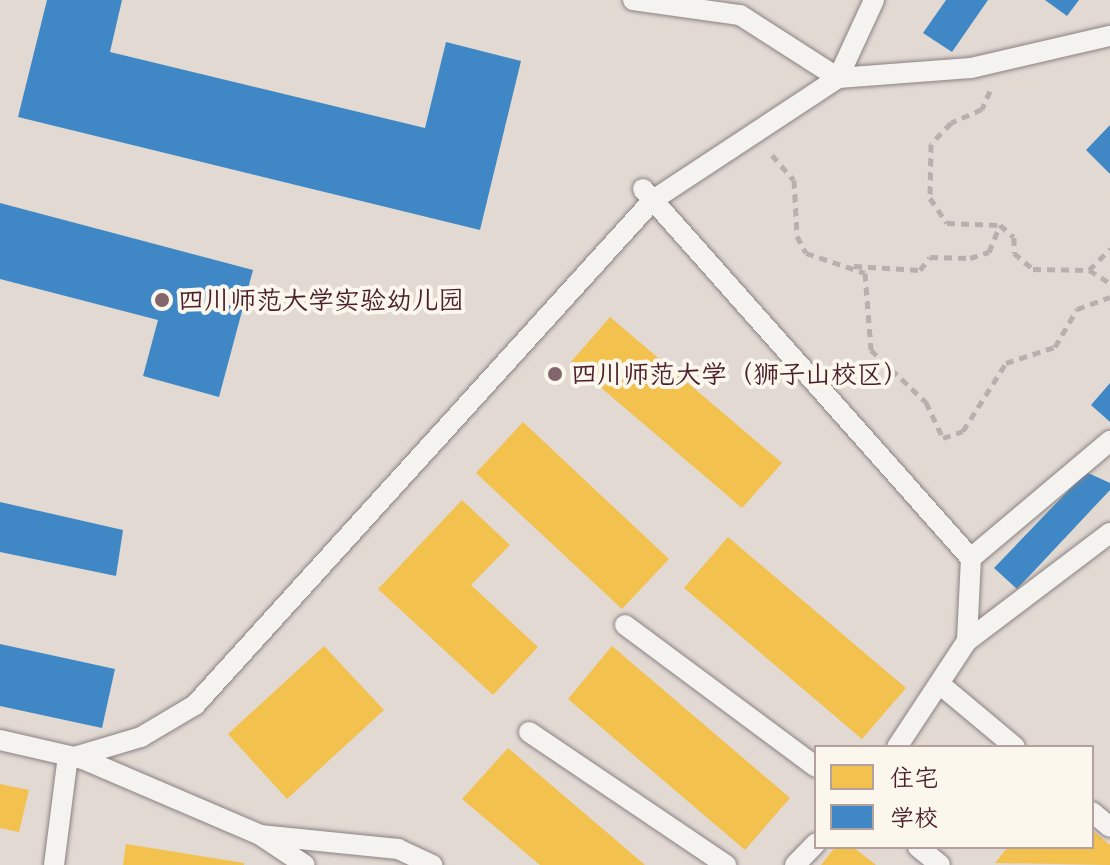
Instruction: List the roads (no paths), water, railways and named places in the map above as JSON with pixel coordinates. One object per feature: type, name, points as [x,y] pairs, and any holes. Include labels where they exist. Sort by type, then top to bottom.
[{"type":"lane","points":[[633,0],[740,15],[838,78]]},
{"type":"lane","points":[[838,78],[874,0]]},
{"type":"lane","points":[[71,756],[141,737],[195,705],[648,194],[742,141],[838,78],[971,68],[1110,36]]},
{"type":"lane","points":[[648,194],[971,558],[967,641]]},
{"type":"lane","points":[[971,558],[1110,441]]},
{"type":"lane","points":[[898,745],[942,686],[967,641],[1110,533]]},
{"type":"lane","points":[[625,625],[814,766]]},
{"type":"lane","points":[[942,686],[1013,745]]},
{"type":"lane","points":[[529,732],[726,865]]},
{"type":"lane","points":[[0,740],[71,756],[260,835],[305,865]]},
{"type":"lane","points":[[54,865],[71,756]]},
{"type":"lane","points":[[1094,814],[1110,827]]},
{"type":"lane","points":[[260,835],[398,849],[432,865]]},
{"type":"lane","points":[[795,865],[814,845]]},
{"type":"lane","points":[[920,849],[940,865]]},
{"type":"place","name":"四川师范大学实验幼儿园","points":[[162,300]]},
{"type":"place","name":"四川师范大学（狮子山校区）","points":[[555,374]]}]
